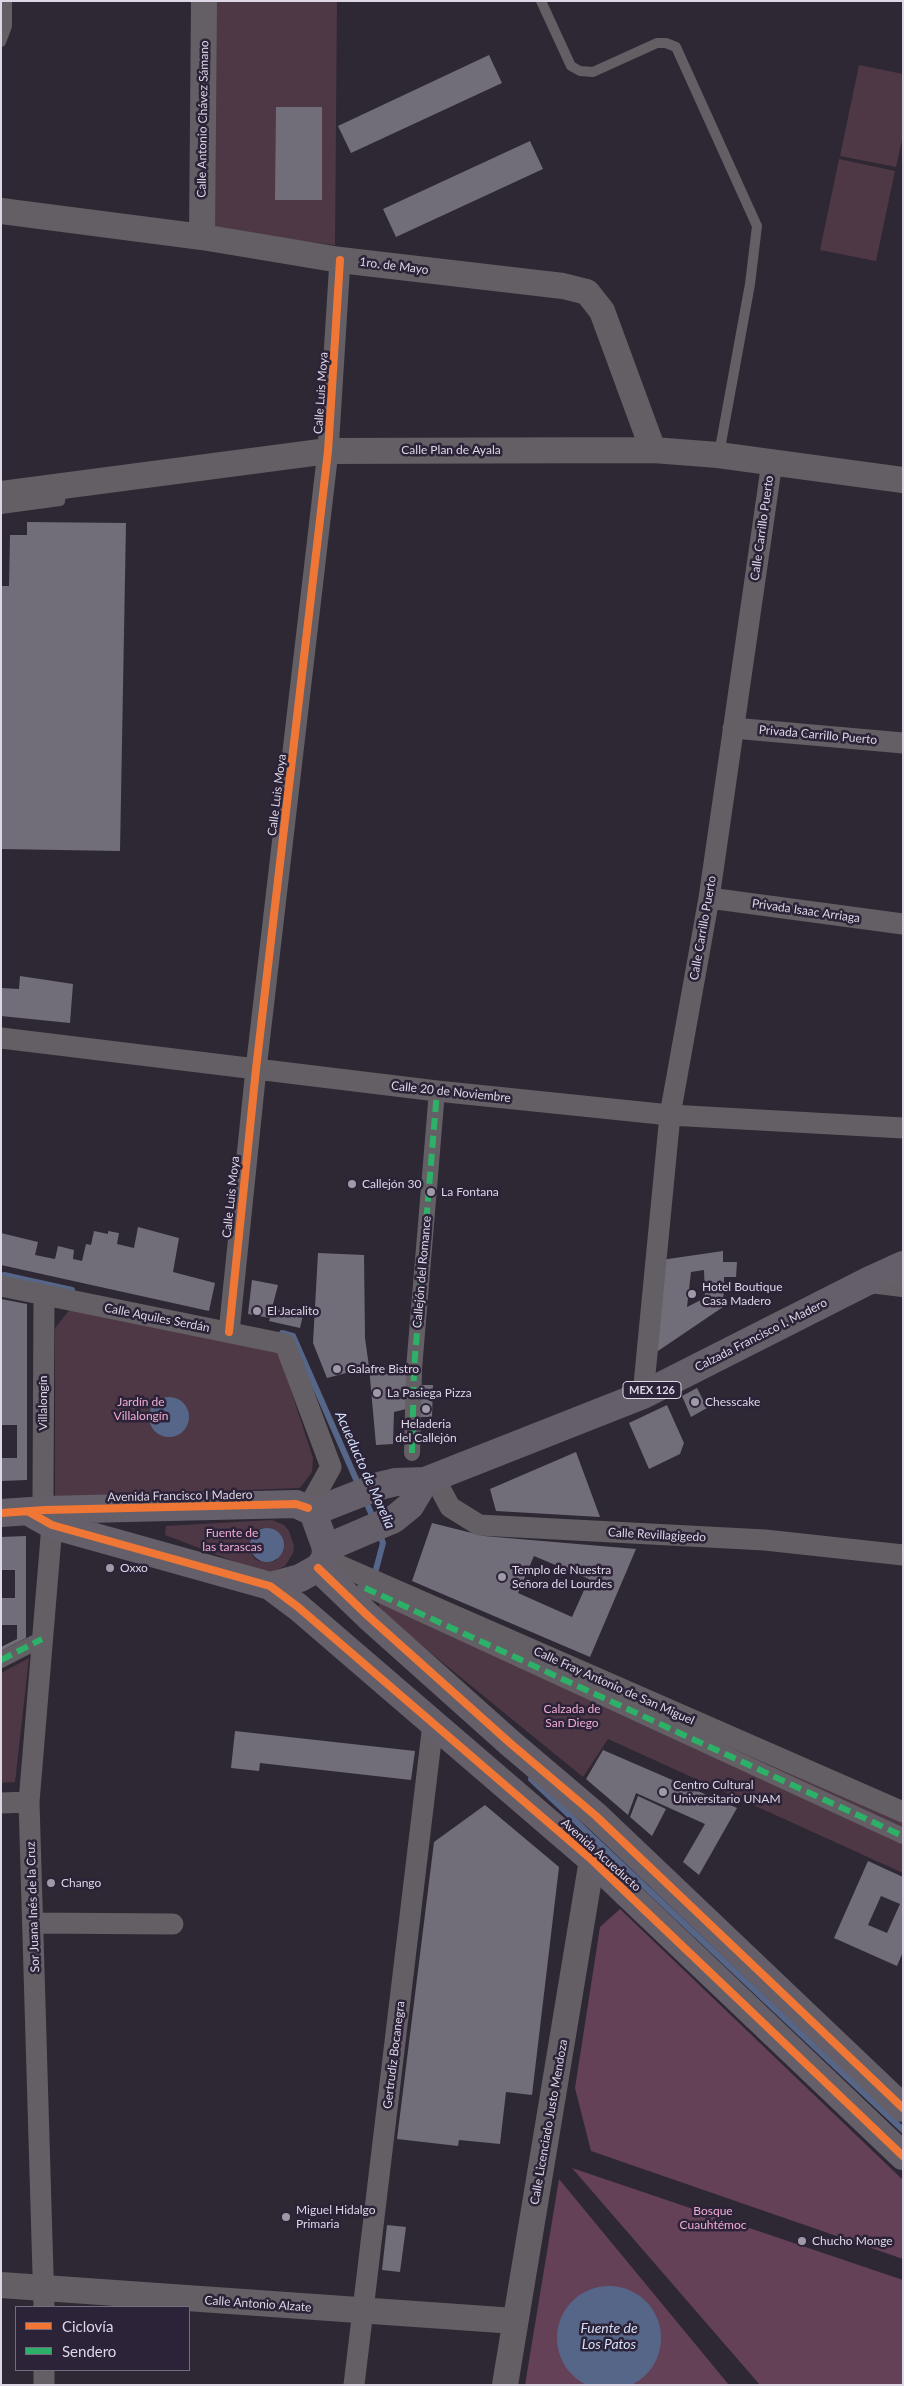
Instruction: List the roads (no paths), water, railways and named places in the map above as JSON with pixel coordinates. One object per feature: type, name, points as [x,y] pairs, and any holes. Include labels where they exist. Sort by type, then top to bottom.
[{"type":"main road","name":"Calzada Francisco I. Madero","points":[[429,1479],[643,1395],[903,1265]]},
{"type":"main road","points":[[42,1516],[270,1586],[300,1578],[323,1558],[394,1519],[410,1506],[429,1479]]},
{"type":"main road","name":"MEX 126","points":[[311,1510],[379,1486],[396,1482],[429,1479]]},
{"type":"main road","name":"Avenida Francisco I Madero","points":[[1,1513],[42,1516],[296,1504],[311,1510]]},
{"type":"main road","points":[[311,1510],[323,1558]]},
{"type":"main road","name":"Avenida Acueducto","points":[[323,1558],[396,1642],[596,1816],[903,2108]]},
{"type":"main road","name":"Avenida Acueducto","points":[[270,1586],[298,1607],[592,1860],[903,2156]]},
{"type":"street","name":"Calle Antonio Chávez Sámano","points":[[202,237],[204,1]]},
{"type":"street","name":"1ro. de Mayo","points":[[1,211],[202,237],[340,260],[563,286],[587,292],[602,311],[653,450]]},
{"type":"street","name":"Calle Luis Moya","points":[[229,1332],[256,1069],[328,451],[340,260]]},
{"type":"street","name":"Calle Plan de Ayala","points":[[1,494],[328,451],[653,450],[718,455],[903,480]]},
{"type":"street","name":"Calle Carrillo Puerto","points":[[643,1395],[670,1115],[709,898],[772,462]]},
{"type":"street","name":"Privada Carrillo Puerto","points":[[733,728],[903,743]]},
{"type":"street","name":"Privada Isaac Arriaga","points":[[709,898],[903,924]]},
{"type":"street","name":"Calle 20 de Noviembre","points":[[1,1038],[437,1092],[670,1115],[903,1128]]},
{"type":"street","name":"Callejón del Romance","points":[[412,1452],[414,1369],[437,1092]]},
{"type":"street","points":[[870,1280],[903,1284]]},
{"type":"street","name":"Calle Aquiles Serdán","points":[[1,1286],[285,1344],[331,1467],[311,1510]]},
{"type":"street","name":"Villalongín","points":[[42,1516],[44,1295]]},
{"type":"street","name":"Calle Revillagigedo","points":[[429,1479],[450,1507],[479,1526],[765,1540],[903,1555]]},
{"type":"street","name":"Sor Juana Inés de la Cruz","points":[[42,1516],[42,1639],[29,1802],[44,2298]]},
{"type":"street","name":"Calle Fray Antonio de San Miguel","points":[[323,1558],[903,1812]]},
{"type":"street","points":[[365,1588],[903,1836]]},
{"type":"street","points":[[1,1660],[42,1639]]},
{"type":"street","name":"Gertrudiz Bocanegra","points":[[354,2385],[433,1724]]},
{"type":"street","points":[[1,1803],[29,1802]]},
{"type":"street","name":"Calle Licenciado Justo Mendoza","points":[[505,2385],[592,1860]]},
{"type":"street","points":[[34,1923],[173,1924]]},
{"type":"street","name":"Calle Antonio Alzate","points":[[1,2285],[44,2298],[364,2311],[515,2321]]},
{"type":"street","points":[[44,2371],[44,2385]]},
{"type":"lane","points":[[1,42],[7,26],[7,1]]},
{"type":"lane","points":[[541,1],[571,66],[580,72],[593,72],[657,43],[666,43],[676,47],[757,226],[750,284],[718,455]]},
{"type":"lane","points":[[1,509],[60,501],[62,486]]},
{"type":"water","points":[[173,1397],[180,1400],[186,1406],[189,1417],[188,1425],[180,1434],[173,1437],[165,1437],[158,1434],[150,1425],[149,1413],[152,1406],[161,1398]]},
{"type":"water","name":"Fuente de las tarascas","points":[[267,1528],[274,1529],[279,1533],[283,1538],[283,1552],[279,1557],[274,1561],[267,1562],[260,1561],[255,1557],[251,1552],[250,1545],[251,1538],[255,1533],[260,1529]]},
{"type":"water","name":"Fuente de Los Patos","points":[[599,2287],[619,2287],[638,2295],[652,2309],[660,2328],[660,2348],[652,2367],[638,2381],[626,2387],[592,2387],[580,2381],[566,2367],[558,2348],[558,2328],[566,2309],[580,2295]]},
{"type":"waterway","name":"Acueducto de Morelia","points":[[4,1275],[72,1290]]},
{"type":"waterway","name":"Acueducto de Morelia","points":[[282,1333],[293,1336],[359,1486]]},
{"type":"waterway","name":"Acueducto de Morelia","points":[[364,1497],[374,1520]]},
{"type":"waterway","name":"Acueducto de Morelia","points":[[374,1577],[383,1543],[379,1532]]},
{"type":"waterway","name":"Acueducto de Morelia","points":[[531,1779],[903,2130]]},
{"type":"place","name":"Callejón 30","points":[[352,1184]]},
{"type":"place","name":"La Fontana","points":[[431,1192]]},
{"type":"place","name":"Hotel Boutique Casa Madero","points":[[692,1294]]},
{"type":"place","name":"El Jacalito","points":[[257,1311]]},
{"type":"place","name":"Galafre Bistro","points":[[337,1369]]},
{"type":"place","name":"La Pasiega Pizza","points":[[377,1393]]},
{"type":"place","name":"Chesscake","points":[[695,1402]]},
{"type":"place","name":"Heladeria del Callejón","points":[[426,1409]]},
{"type":"place","name":"Oxxo","points":[[110,1568]]},
{"type":"place","name":"Templo de Nuestra Señora del Lourdes","points":[[502,1577]]},
{"type":"place","name":"Centro Cultural Universitario UNAM","points":[[663,1792]]},
{"type":"place","name":"Chango","points":[[51,1883]]},
{"type":"place","name":"Miguel Hidalgo Primaria","points":[[286,2217]]},
{"type":"place","name":"Chucho Monge","points":[[802,2241]]},
{"type":"park label","name":"Jardín de Villalongín","points":[[141,1409]]},
{"type":"park label","name":"Calzada de San Diego","points":[[572,1716]]},
{"type":"park label","name":"Bosque Cuauhtémoc","points":[[713,2218]]}]
